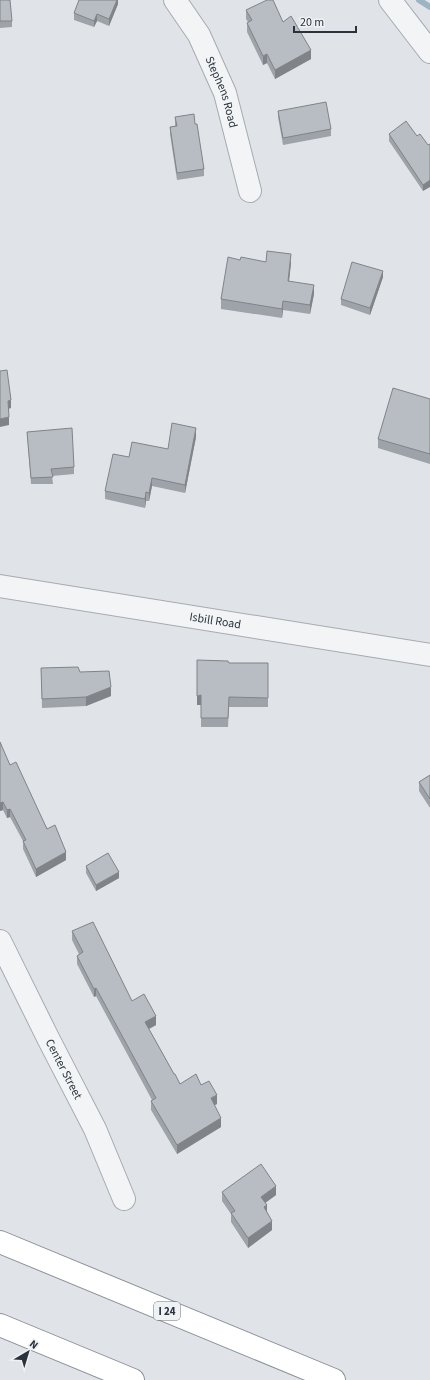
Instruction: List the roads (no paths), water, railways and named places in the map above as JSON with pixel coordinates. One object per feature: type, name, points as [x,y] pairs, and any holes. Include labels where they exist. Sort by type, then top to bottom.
[{"type":"highway","name":"I 24","points":[[0,1242],[334,1380]]},
{"type":"highway","points":[[0,1325],[133,1380]]},
{"type":"street","name":"Stephens Road","points":[[175,0],[199,35],[225,93],[250,191]]},
{"type":"street","points":[[390,0],[430,52]]},
{"type":"street","name":"Isbill Road","points":[[0,586],[430,655]]},
{"type":"street","name":"Center Street","points":[[0,941],[95,1129],[124,1199]]},
{"type":"waterway","points":[[419,0],[430,7]]}]
